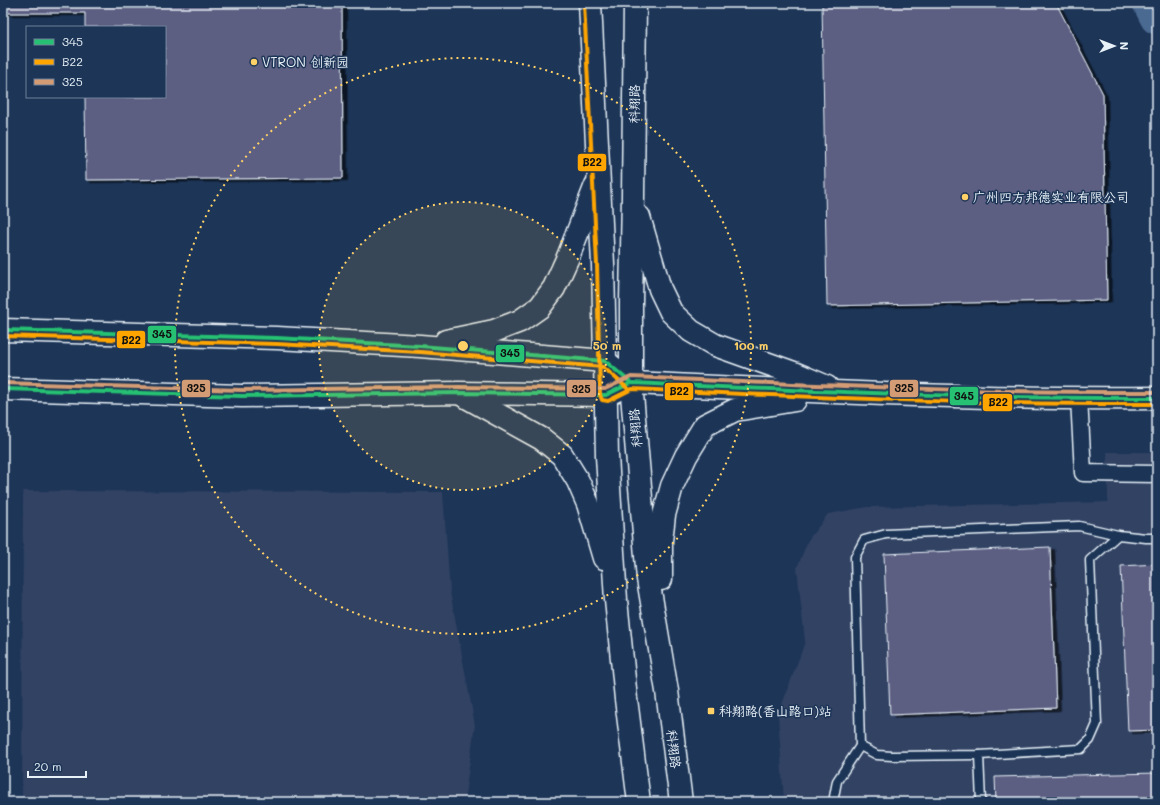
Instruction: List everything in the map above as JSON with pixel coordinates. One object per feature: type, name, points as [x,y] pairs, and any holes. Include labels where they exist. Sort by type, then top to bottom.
[{"type":"main road","name":"科翔路","points":[[590,3],[603,264],[607,456],[616,600],[626,699],[639,802]]},
{"type":"main road","name":"科翔路","points":[[635,3],[631,383],[648,579],[660,646],[681,802]]},
{"type":"main road","points":[[420,346],[494,331],[520,321],[540,307],[554,288],[568,258],[598,180]]},
{"type":"main road","points":[[633,196],[660,289],[671,312],[681,322],[691,331],[715,345],[794,373],[841,393]]},
{"type":"main road","points":[[3,330],[277,338],[420,346],[605,361],[631,383]]},
{"type":"main road","points":[[3,389],[242,396],[459,393],[606,395],[631,383],[841,393],[1079,398],[1157,398]]},
{"type":"main road","points":[[459,393],[542,439],[562,455],[578,480],[588,504],[616,600]]},
{"type":"main road","points":[[660,646],[661,541],[664,515],[672,486],[686,456],[705,425],[735,410],[841,393]]},
{"type":"street","points":[[1079,398],[1083,472],[1157,474]]},
{"type":"lane","points":[[833,802],[837,781],[860,746],[855,557],[864,540],[886,534],[1079,526],[1118,535],[1157,538]]},
{"type":"lane","points":[[860,746],[877,755],[892,756],[979,755],[1080,749],[1090,740],[1097,724],[1090,560],[1118,535]]},
{"type":"lane","points":[[979,755],[981,802]]},
{"type":"shaded area","points":[[1107,452],[1157,452],[1157,802],[784,802],[778,715],[805,642],[797,568],[808,540],[828,514],[867,507],[1108,502]]},
{"type":"shaded area","points":[[23,491],[443,492],[450,591],[475,725],[465,795],[468,802],[22,802]]},
{"type":"building","name":"VTRON 创新园","points":[[3,3],[342,3],[343,178],[86,180],[85,98],[166,98],[166,26],[85,26],[85,13],[3,13]]},
{"type":"building","name":"广州四方邦德实业有限公司","points":[[822,3],[1056,3],[1103,94],[1107,300],[827,306]]},
{"type":"building","points":[[1050,547],[1056,708],[890,715],[884,554]]},
{"type":"building","points":[[1157,564],[1157,730],[1128,731],[1121,566]]},
{"type":"building","points":[[1157,773],[1157,802],[996,802],[995,777]]},
{"type":"waterway","points":[[1150,3],[1157,17]]},
{"type":"transit line","name":"B22","points":[[584,3],[597,264],[600,395],[602,400],[608,401],[632,389],[960,402],[1157,404]]},
{"type":"transit line","name":"345","points":[[3,330],[277,338],[420,346],[605,361],[631,383]]},
{"type":"transit line","name":"B22","points":[[3,336],[277,344],[420,352],[603,367],[627,388]]},
{"type":"transit line","name":"325","points":[[3,383],[242,390],[459,387],[605,389],[631,377],[828,386],[960,390],[1157,392]]},
{"type":"transit line","name":"345","points":[[3,389],[242,396],[459,393],[606,395],[631,383],[959,396],[1157,398]]},
{"type":"place","name":"VTRON 创新园","points":[[254,62]]},
{"type":"place","name":"广州四方邦德实业有限公司","points":[[965,197]]},
{"type":"place","name":"科翔路(香山路口)站","points":[[711,711]]}]
